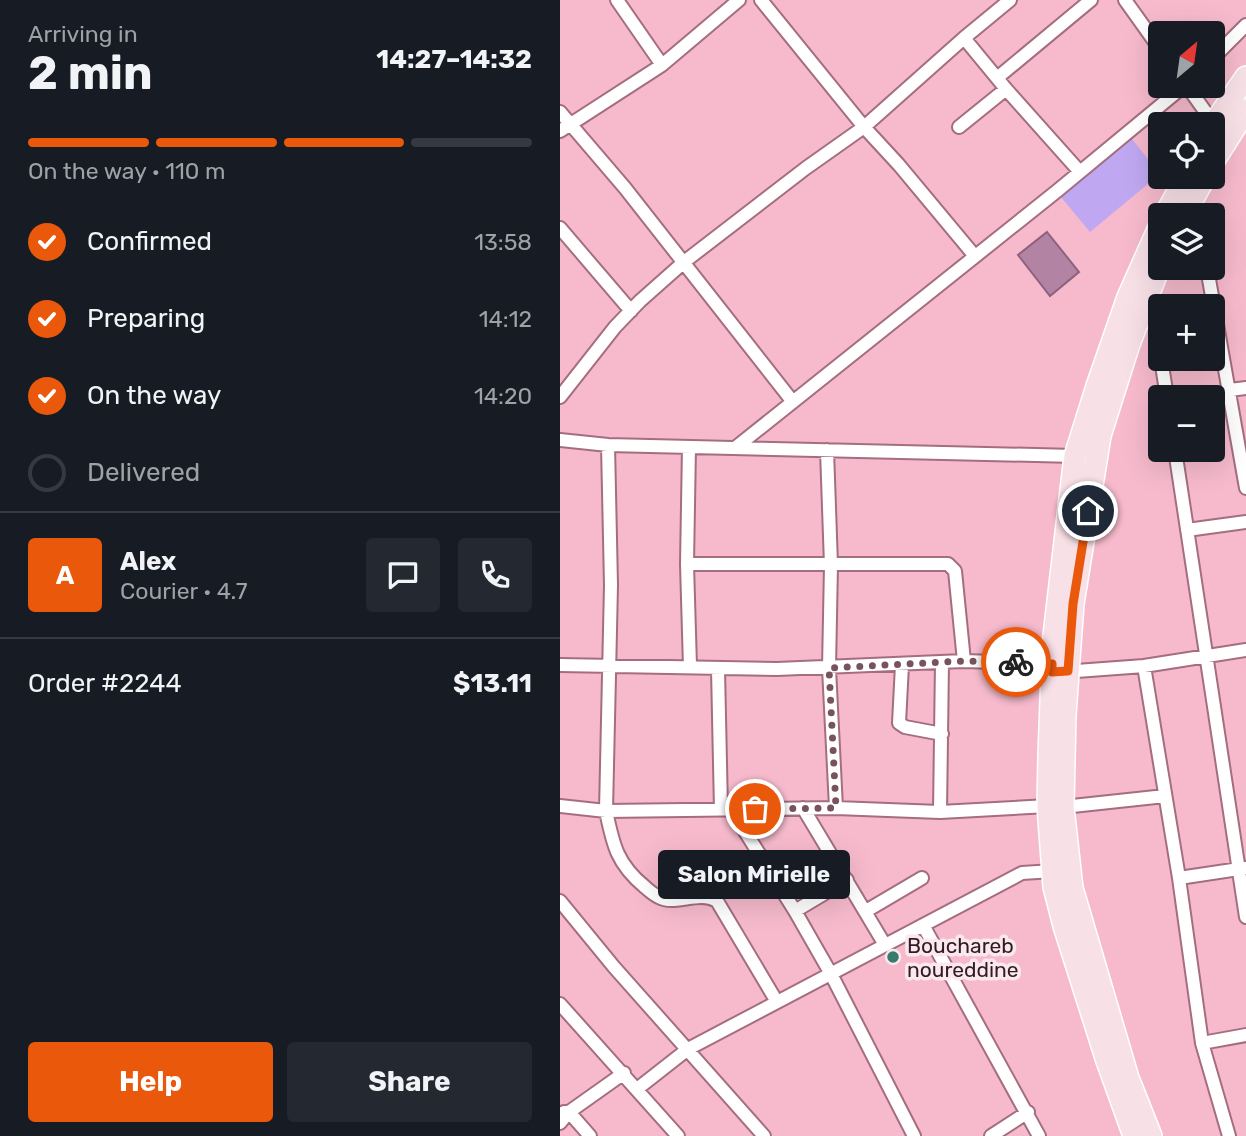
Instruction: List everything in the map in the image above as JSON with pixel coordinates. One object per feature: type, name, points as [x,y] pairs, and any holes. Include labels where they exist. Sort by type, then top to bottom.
[{"type":"main road","points":[[1225,116],[1246,77]]},
{"type":"main road","points":[[1225,124],[1246,110]]},
{"type":"main road","points":[[1134,1136],[1064,926],[1054,887],[1053,871],[1057,669],[1075,456],[1128,298],[1148,252]]},
{"type":"main road","points":[[1057,669],[1073,604],[1100,436],[1111,395],[1154,280]]},
{"type":"main road","points":[[1056,806],[1078,911],[1128,1077],[1151,1136]]},
{"type":"street","points":[[617,0],[662,65]]},
{"type":"street","points":[[565,127],[662,65],[738,0]]},
{"type":"street","points":[[761,0],[864,127],[974,255]]},
{"type":"street","points":[[560,397],[631,311],[684,262],[864,127],[964,37],[1010,0]]},
{"type":"street","points":[[997,78],[1091,0]]},
{"type":"street","points":[[1125,0],[1148,32]]},
{"type":"street","points":[[1225,46],[1246,25]]},
{"type":"street","points":[[964,37],[1080,172]]},
{"type":"street","points":[[959,127],[1006,89]]},
{"type":"street","points":[[735,448],[1170,98]]},
{"type":"street","points":[[1194,98],[1205,112]]},
{"type":"street","points":[[560,111],[565,127],[684,262],[793,402]]},
{"type":"street","points":[[560,228],[631,311]]},
{"type":"street","points":[[1209,280],[1246,488]]},
{"type":"street","points":[[1150,289],[1151,294]]},
{"type":"street","points":[[1230,390],[1246,388]]},
{"type":"street","points":[[560,440],[608,445],[1075,456]]},
{"type":"street","points":[[608,445],[611,585],[606,811],[613,843],[630,874],[663,899],[671,901],[707,896],[717,901],[777,1002]]},
{"type":"street","points":[[689,447],[687,564],[690,667]]},
{"type":"street","points":[[827,450],[831,565],[829,668],[836,808]]},
{"type":"street","points":[[1177,462],[1205,655],[1242,869],[1246,917]]},
{"type":"street","points":[[1187,530],[1246,522]]},
{"type":"street","points":[[687,564],[942,564],[952,567],[955,571],[964,661]]},
{"type":"street","points":[[560,665],[718,669],[829,668],[964,661],[1057,669],[1144,666],[1246,650]]},
{"type":"street","points":[[940,811],[942,662]]},
{"type":"street","points":[[902,665],[900,723],[905,727],[942,734]]},
{"type":"street","points":[[1144,666],[1179,878],[1202,1043],[1229,1136]]},
{"type":"street","points":[[718,669],[726,810],[795,911],[831,974],[914,1136]]},
{"type":"street","points":[[560,806],[606,811],[836,808],[940,811],[1056,806],[1165,796]]},
{"type":"street","points":[[803,808],[885,945]]},
{"type":"street","points":[[1179,878],[1242,869]]},
{"type":"street","points":[[637,1089],[688,1049],[1022,873],[1053,871]]},
{"type":"street","points":[[866,911],[922,878]]},
{"type":"street","points":[[795,911],[847,880]]},
{"type":"street","points":[[560,901],[614,967],[764,1136]]},
{"type":"street","points":[[923,925],[1039,1136]]},
{"type":"street","points":[[561,1009],[624,1073],[678,1136]]},
{"type":"street","points":[[1202,1043],[1246,1035]]},
{"type":"street","points":[[560,1123],[565,1112],[624,1073]]},
{"type":"street","points":[[565,1112],[590,1136]]},
{"type":"street","points":[[991,1136],[1028,1112]]},
{"type":"shaded area","points":[[1132,139],[1148,159],[1148,184],[1090,232],[1061,197]]},
{"type":"building","points":[[1047,232],[1079,272],[1050,296],[1018,255]]},
{"type":"way so far","points":[[755,809],[836,808],[829,668],[964,661],[1016,662]]},
{"type":"place","name":"Salon Mirielle","points":[[755,809]]},
{"type":"place","name":"Bouchareb noureddine","points":[[893,957]]},
{"type":"route","points":[[1016,662],[1052,664],[1052,672],[1068,671],[1073,604],[1088,511]]}]
